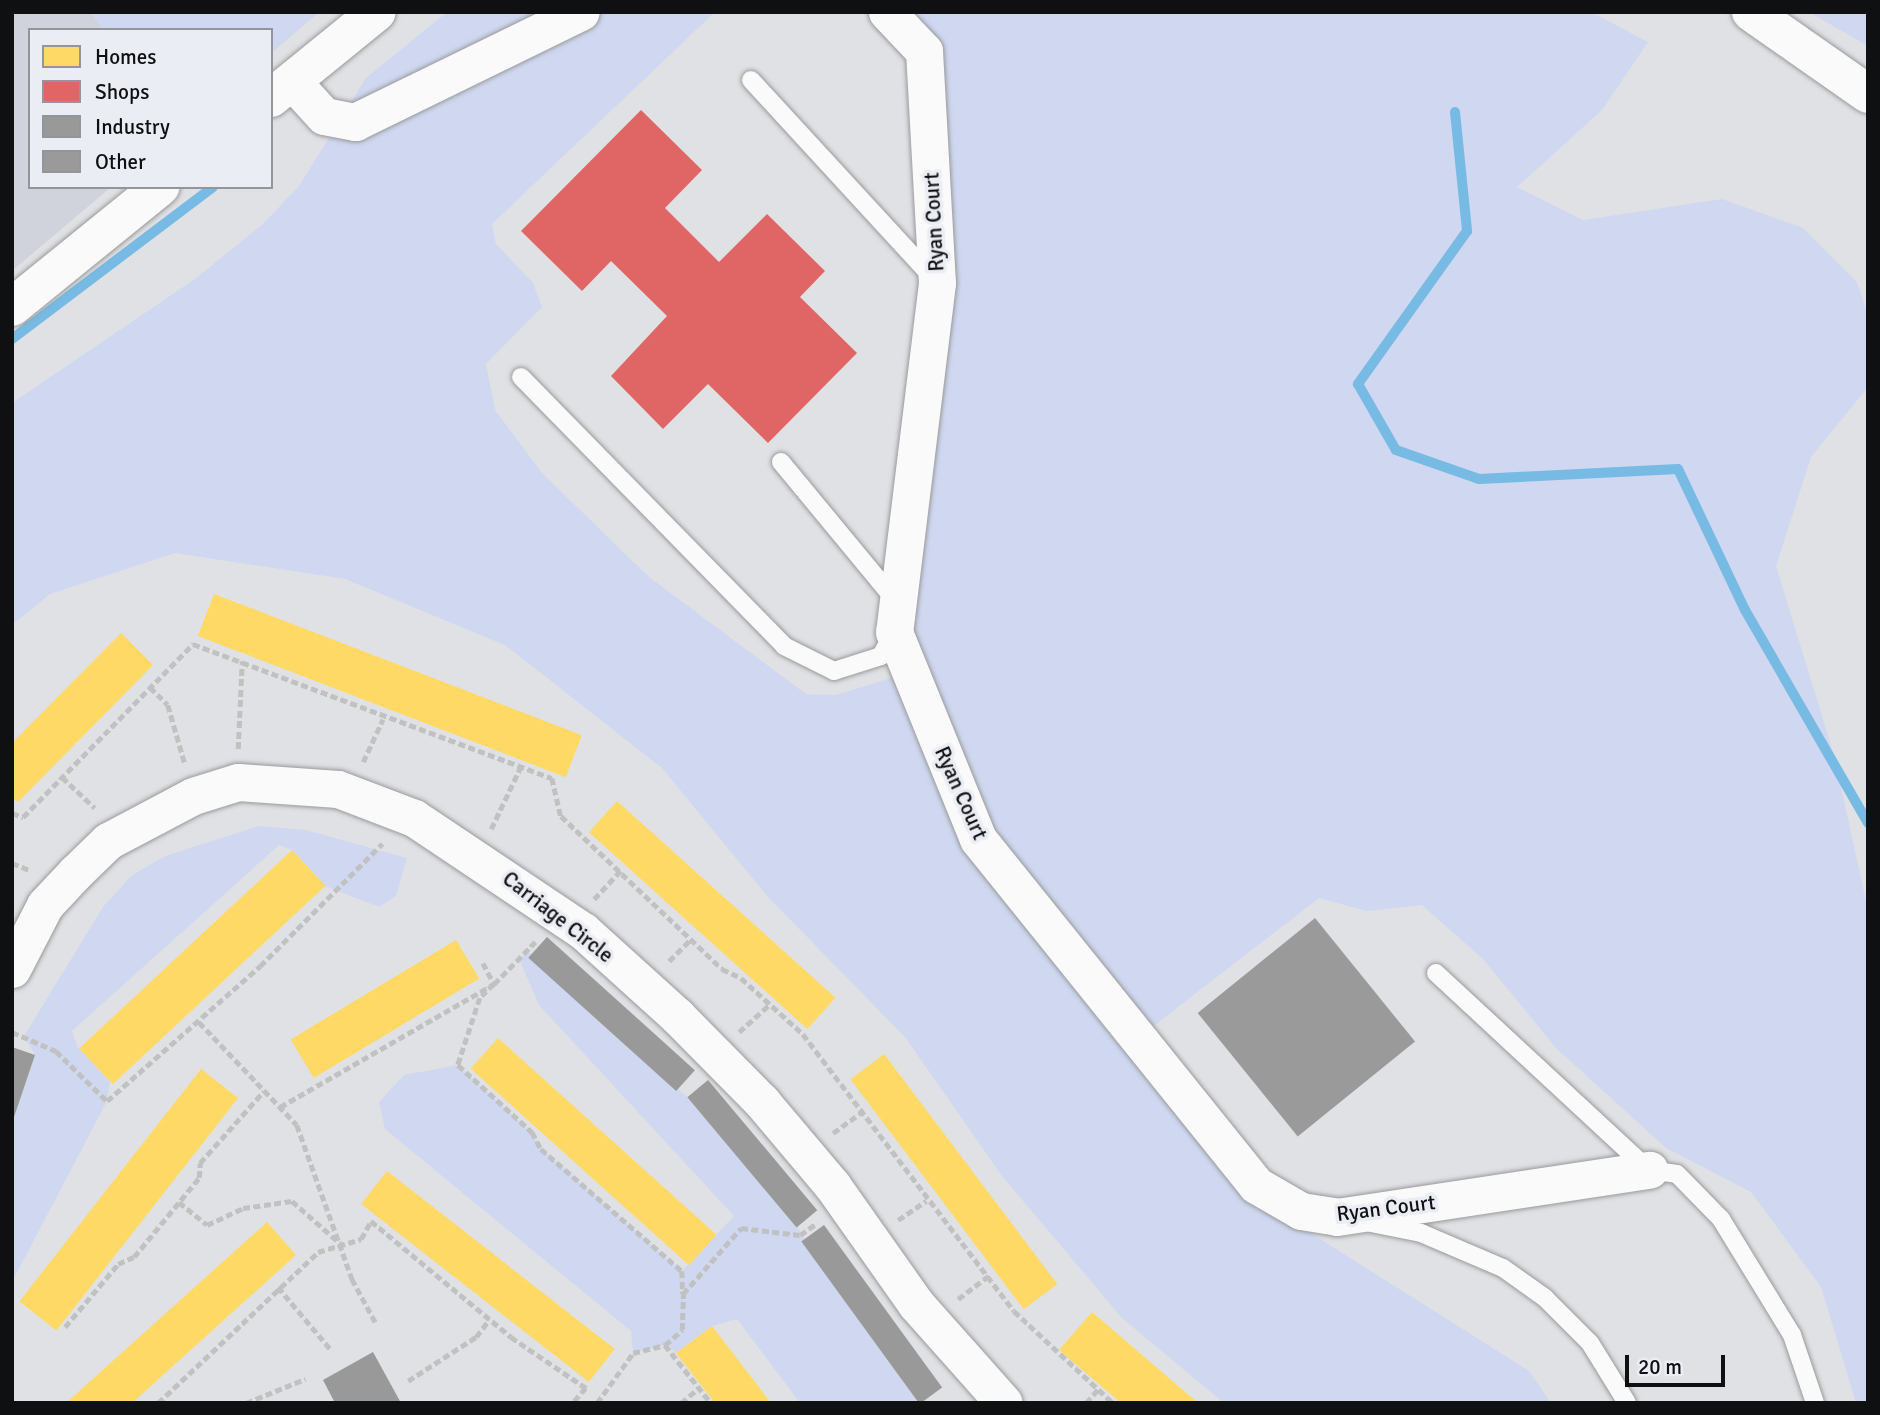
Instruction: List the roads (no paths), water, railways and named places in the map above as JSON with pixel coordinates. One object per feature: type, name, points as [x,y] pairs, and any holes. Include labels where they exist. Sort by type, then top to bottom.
[{"type":"main road","points":[[282,89],[377,12]]},
{"type":"main road","points":[[1751,12],[1868,94]]},
{"type":"main road","points":[[12,307],[158,189]]},
{"type":"street","points":[[282,89],[324,116],[355,122],[581,12]]},
{"type":"street","name":"Ryan Court","points":[[887,12],[924,51],[937,283],[895,617],[978,839],[1256,1185],[1301,1211],[1337,1217],[1649,1170]]},
{"type":"street","name":"Carriage Circle","points":[[12,969],[45,905],[116,836],[193,796],[238,782],[353,795],[396,811],[476,854],[560,915],[677,1017],[762,1102],[832,1185],[916,1304],[1004,1403]]},
{"type":"lane","points":[[751,80],[937,283]]},
{"type":"lane","points":[[521,377],[784,646],[834,671],[881,656],[895,617],[781,462]]},
{"type":"lane","points":[[1436,973],[1649,1170],[1677,1174],[1721,1219],[1792,1335],[1815,1403]]},
{"type":"lane","points":[[1337,1217],[1421,1233],[1503,1268],[1545,1298],[1590,1343],[1627,1403]]},
{"type":"waterway","points":[[1455,112],[1467,231],[1358,384],[1396,450],[1479,479],[1678,469],[1745,610],[1868,823]]},
{"type":"waterway","points":[[12,339],[210,189]]}]
